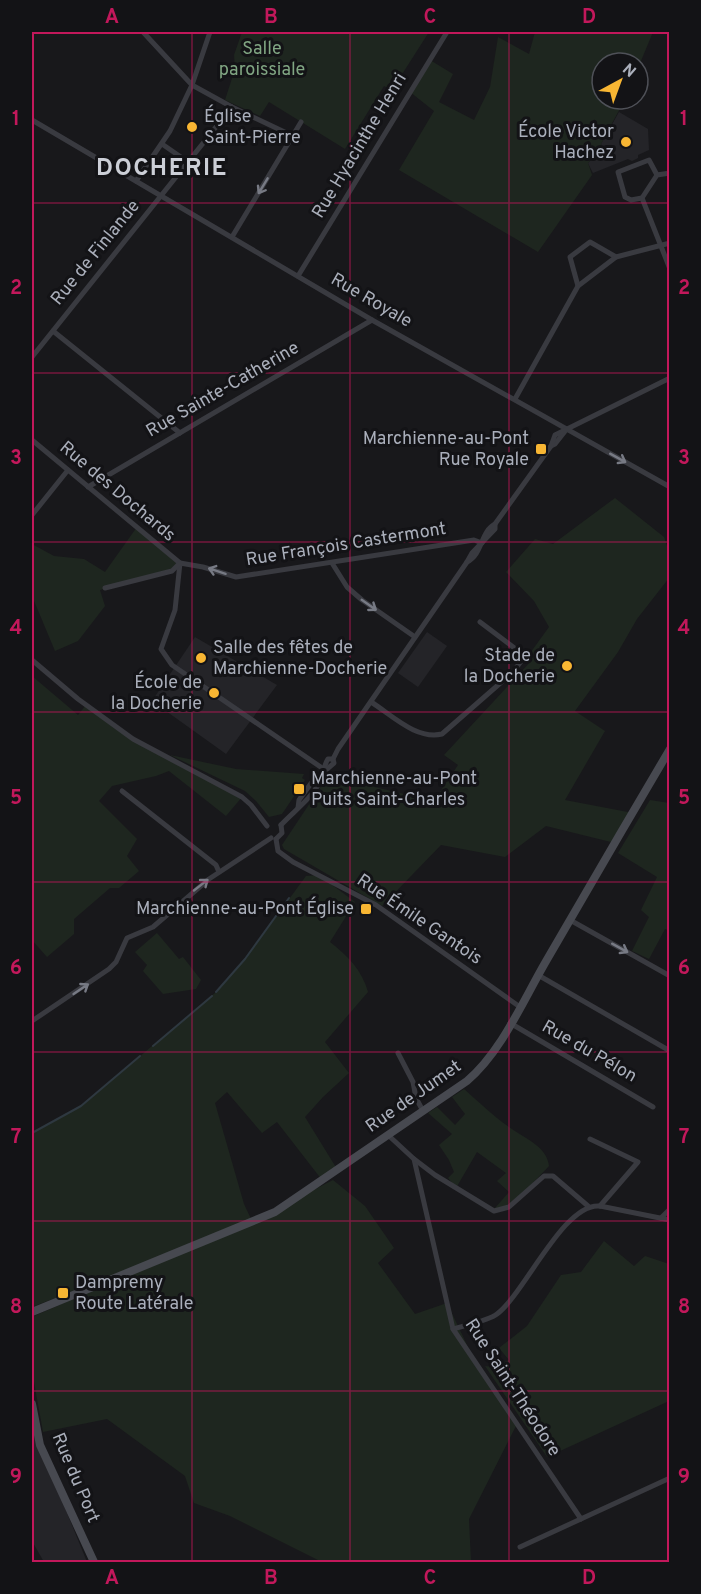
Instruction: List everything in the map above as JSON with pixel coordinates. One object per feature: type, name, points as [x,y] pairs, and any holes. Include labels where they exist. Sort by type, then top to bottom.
[{"type":"street","points":[[143,32],[192,85],[232,107],[293,135]]},
{"type":"street","points":[[136,181],[170,131],[192,85],[210,32]]},
{"type":"street","name":"Rue Hyacinthe Henri","points":[[298,276],[447,32]]},
{"type":"street","name":"Rue de Finlande","points":[[32,357],[232,107]]},
{"type":"street","name":"Rue Royale","points":[[32,120],[372,320],[669,487]]},
{"type":"street","points":[[232,237],[301,123]]},
{"type":"street","points":[[162,144],[188,162]]},
{"type":"street","points":[[657,175],[648,160],[618,172],[625,197],[631,200],[642,198],[657,175],[669,172]]},
{"type":"street","points":[[642,198],[669,269]]},
{"type":"street","points":[[578,286],[570,257],[590,242],[616,257]]},
{"type":"street","points":[[515,399],[578,286],[616,257],[669,243]]},
{"type":"street","name":"Rue Sainte-Catherine","points":[[88,487],[372,320]]},
{"type":"street","points":[[53,331],[180,433]]},
{"type":"street","points":[[281,825],[304,804],[325,770],[334,763],[333,759],[415,637],[467,562],[474,559],[486,532],[495,524],[550,446],[555,444],[567,429],[669,378]]},
{"type":"street","name":"Rue des Dochards","points":[[32,440],[180,563],[176,610],[161,649],[172,665],[325,770]]},
{"type":"street","points":[[32,515],[68,470]]},
{"type":"street","name":"Rue François Castermont","points":[[180,563],[203,567],[237,578],[474,540],[482,543]]},
{"type":"street","points":[[105,588],[171,572],[180,563]]},
{"type":"street","points":[[332,563],[347,587],[415,637]]},
{"type":"street","points":[[371,702],[419,733],[442,734],[513,672],[525,656],[480,622]]},
{"type":"street","points":[[32,660],[78,699],[133,739],[242,796],[267,826],[266,832],[274,839]]},
{"type":"street","name":"Rue de Jumet","points":[[32,1312],[275,1212],[479,1071],[487,1062],[520,1007],[669,749]]},
{"type":"street","points":[[122,791],[216,865],[219,872]]},
{"type":"street","points":[[267,826],[273,822],[281,825]]},
{"type":"street","points":[[32,1021],[104,973],[116,962],[127,938],[153,927],[192,892],[219,872],[282,833],[281,825]]},
{"type":"street","name":"Rue Émile Gantois","points":[[274,839],[278,851],[293,862],[376,905],[520,1007]]},
{"type":"street","points":[[570,920],[669,976]]},
{"type":"street","points":[[538,975],[669,1051]]},
{"type":"street","name":"Rue du Pélon","points":[[510,1023],[653,1107]]},
{"type":"street","points":[[398,1053],[413,1083],[416,1098],[423,1111]]},
{"type":"street","points":[[387,1135],[435,1175],[494,1211],[509,1207],[548,1175],[554,1176],[588,1206]]},
{"type":"street","points":[[590,1139],[638,1162],[600,1206]]},
{"type":"street","name":"Rue Saint-Théodore","points":[[414,1159],[453,1329],[580,1519]]},
{"type":"street","points":[[453,1329],[496,1315],[521,1288],[540,1256],[579,1212],[588,1206],[600,1206],[669,1220]]},
{"type":"street","points":[[661,1218],[669,1209]]},
{"type":"street","name":"Rue du Port","points":[[32,1404],[40,1445],[94,1563]]},
{"type":"street","points":[[520,1547],[669,1478]]},
{"type":"shaded area","name":"École Victor Hachez","points":[[619,112],[648,129],[649,150],[632,161],[628,159],[593,173],[588,163],[603,148],[601,144]]},
{"type":"shaded area","points":[[427,632],[447,646],[418,687],[398,673]]},
{"type":"shaded area","name":"École de la Docherie","points":[[195,637],[277,685],[226,754],[152,701]]},
{"type":"shaded area","points":[[32,1427],[87,1562],[44,1562],[32,1541]]},
{"type":"green space","name":"Salle paroissiale","points":[[242,32],[429,32],[392,90],[384,86],[345,149],[269,102],[260,116],[225,100],[235,69],[234,55]]},
{"type":"green space","points":[[535,32],[653,32],[645,51],[590,51],[590,111],[619,111],[601,144],[603,148],[588,163],[592,175],[538,252],[399,170],[434,111],[410,92],[430,60],[453,74],[439,102],[474,120],[490,87],[498,37],[529,54]]},
{"type":"green space","name":"Stade de la Docherie","points":[[615,498],[664,537],[669,552],[669,578],[637,619],[618,652],[575,711],[605,731],[565,800],[633,813],[615,843],[546,826],[505,857],[441,845],[382,906],[284,849],[282,845],[328,776],[434,801],[458,765],[444,755],[532,660],[528,656],[549,627],[534,601],[506,572],[535,539],[553,544]]},
{"type":"green space","points":[[137,527],[180,563],[172,571],[100,590],[105,606],[78,641],[55,651],[32,596],[32,544],[54,556],[84,559],[105,572]]},
{"type":"green space","points":[[32,676],[78,715],[86,705],[114,728],[242,797],[226,816],[169,771],[112,786],[99,801],[137,839],[127,856],[139,871],[119,888],[110,888],[74,919],[74,934],[47,957],[32,940]]},
{"type":"green space","points":[[170,755],[236,769],[304,774],[302,778],[305,780],[282,814],[269,817],[245,791]]},
{"type":"green space","points":[[650,800],[669,803],[670,931],[665,929],[649,959],[632,951],[649,917],[641,910],[657,877],[618,853]]},
{"type":"green space","points":[[319,875],[355,902],[330,942],[354,964],[368,992],[325,1042],[349,1073],[305,1117],[337,1169],[322,1180],[277,1122],[262,1133],[227,1092],[215,1103],[244,1204],[252,1221],[333,1180],[365,1206],[394,1248],[378,1263],[415,1314],[447,1303],[476,1364],[517,1424],[469,1519],[471,1562],[322,1562],[230,1516],[194,1503],[185,1476],[107,1419],[43,1432],[32,1371],[32,1317],[228,1231],[32,1307],[32,1133],[81,1106],[216,992],[245,959],[306,876]]},
{"type":"green space","points":[[157,933],[179,959],[183,957],[201,980],[196,989],[163,994],[143,971],[147,965],[135,952]]},
{"type":"green space","points":[[464,1089],[503,1123],[534,1143],[547,1159],[549,1166],[515,1202],[502,1210],[495,1208],[509,1192],[497,1181],[506,1173],[477,1152],[456,1188],[448,1178],[454,1172],[439,1145],[452,1134],[428,1113],[437,1107],[455,1125],[465,1114],[452,1097]]},
{"type":"green space","points":[[604,1241],[634,1266],[645,1256],[669,1264],[669,1401],[547,1457],[485,1366],[493,1367],[509,1360],[499,1348],[527,1326],[561,1275],[581,1272]]},
{"type":"waterway","points":[[216,992],[245,959],[289,898]]},
{"type":"waterway","points":[[153,1046],[212,996]]},
{"type":"waterway","points":[[32,1133],[81,1106],[140,1056]]},
{"type":"place","name":"Église Saint-Pierre","points":[[192,127]]},
{"type":"place","name":"École Victor Hachez","points":[[626,142]]},
{"type":"place","name":"Marchienne-au-Pont Rue Royale","points":[[541,449]]},
{"type":"place","name":"Salle des fêtes de Marchienne-Docherie","points":[[201,658]]},
{"type":"place","name":"Stade de la Docherie","points":[[567,666]]},
{"type":"place","name":"École de la Docherie","points":[[214,693]]},
{"type":"place","name":"Marchienne-au-Pont Puits Saint-Charles","points":[[299,789]]},
{"type":"place","name":"Marchienne-au-Pont Église","points":[[366,909]]},
{"type":"place","name":"Dampremy Route Latérale","points":[[63,1293]]},
{"type":"district","name":"DOCHERIE","points":[[162,169]]}]
